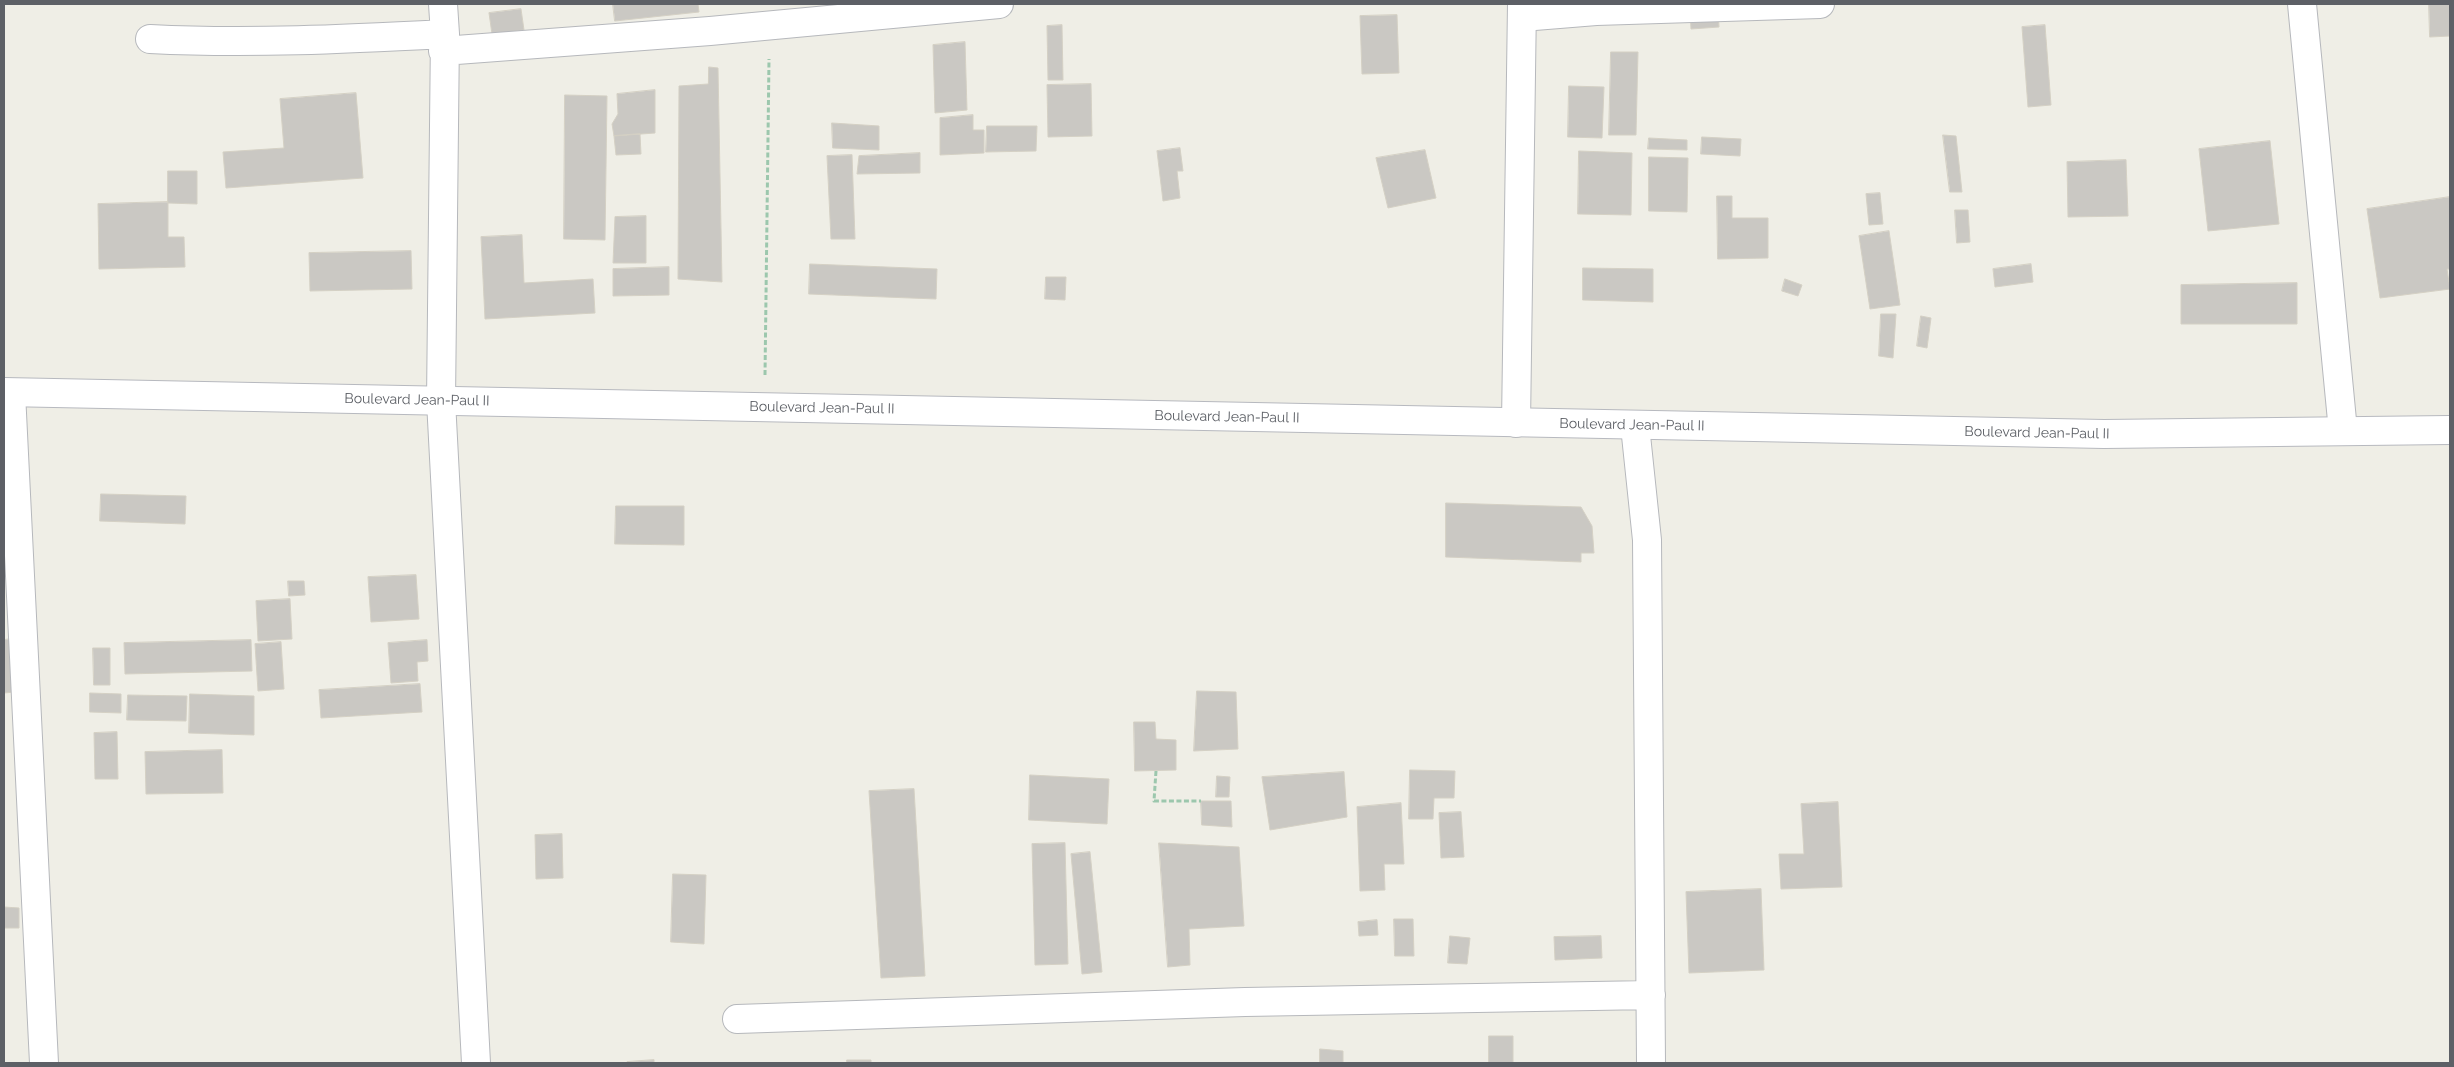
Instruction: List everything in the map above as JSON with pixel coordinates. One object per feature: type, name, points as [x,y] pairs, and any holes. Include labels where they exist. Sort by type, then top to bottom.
[{"type":"street","points":[[443,4],[441,401],[476,1063]]},
{"type":"street","points":[[150,39],[198,43],[444,42],[769,25],[999,4]]},
{"type":"street","points":[[1516,423],[1522,10],[1596,11],[1820,4]]},
{"type":"street","points":[[2302,4],[2343,431]]},
{"type":"street","points":[[7,392],[44,1063]]},
{"type":"street","name":"Boulevard Jean-Paul II","points":[[7,392],[2104,434],[2450,430]]},
{"type":"street","points":[[1635,426],[1647,540],[1651,1063]]},
{"type":"street","points":[[737,1019],[1245,1002],[1650,995]]},
{"type":"path","points":[[765,406],[769,25]]},
{"type":"path","points":[[1156,771],[1154,801],[1201,802]]},
{"type":"building","points":[[613,4],[698,4],[699,12],[615,21]]},
{"type":"building","points":[[2429,4],[2450,4],[2450,36],[2430,37]]},
{"type":"building","points":[[521,9],[524,30],[492,34],[489,13]]},
{"type":"building","points":[[1718,9],[1719,27],[1691,29],[1690,11]]},
{"type":"building","points":[[1397,15],[1399,73],[1362,74],[1360,16]]},
{"type":"building","points":[[1062,25],[1063,80],[1048,80],[1047,26]]},
{"type":"building","points":[[2045,25],[2051,105],[2028,107],[2022,27]]},
{"type":"building","points":[[965,42],[967,110],[935,113],[933,45]]},
{"type":"building","points":[[1611,52],[1638,52],[1636,135],[1609,135]]},
{"type":"building","points":[[709,67],[718,68],[722,282],[678,279],[679,86],[708,84]]},
{"type":"building","points":[[1091,84],[1092,136],[1048,137],[1047,85]]},
{"type":"building","points":[[1569,86],[1604,87],[1602,138],[1568,137]]},
{"type":"building","points":[[655,90],[655,133],[614,136],[612,124],[618,114],[617,94]]},
{"type":"building","points":[[356,93],[363,178],[226,188],[223,152],[284,148],[280,99]]},
{"type":"building","points":[[565,95],[607,96],[605,240],[564,239]]},
{"type":"building","points":[[973,115],[973,130],[984,130],[984,153],[940,155],[940,118]]},
{"type":"building","points":[[832,123],[879,126],[879,150],[833,148]]},
{"type":"building","points":[[987,126],[1037,126],[1036,151],[986,152]]},
{"type":"building","points":[[640,134],[641,154],[616,155],[614,136]]},
{"type":"building","points":[[1943,135],[1956,136],[1962,192],[1950,192]]},
{"type":"building","points":[[1702,137],[1741,139],[1740,156],[1701,154]]},
{"type":"building","points":[[1649,138],[1687,140],[1687,150],[1648,149]]},
{"type":"building","points":[[2270,141],[2279,224],[2208,231],[2199,149]]},
{"type":"building","points":[[1180,148],[1183,171],[1177,171],[1180,198],[1163,201],[1157,151]]},
{"type":"building","points":[[1425,150],[1436,198],[1388,208],[1376,158]]},
{"type":"building","points":[[1579,151],[1632,153],[1631,215],[1578,214]]},
{"type":"building","points":[[920,153],[920,173],[857,174],[859,156]]},
{"type":"building","points":[[852,155],[855,239],[831,239],[827,156]]},
{"type":"building","points":[[1649,157],[1688,158],[1687,212],[1649,211]]},
{"type":"building","points":[[2126,160],[2128,216],[2068,217],[2067,162]]},
{"type":"building","points":[[168,171],[197,171],[197,204],[168,203]]},
{"type":"building","points":[[1880,193],[1883,224],[1869,225],[1866,194]]},
{"type":"building","points":[[1717,196],[1732,196],[1732,218],[1768,218],[1768,258],[1718,259]]},
{"type":"building","points":[[2450,197],[2450,269],[2447,269],[2450,289],[2380,298],[2367,209]]},
{"type":"building","points":[[168,202],[168,237],[184,237],[185,267],[99,269],[98,204]]},
{"type":"building","points":[[1955,210],[1968,210],[1970,242],[1957,243]]},
{"type":"building","points":[[646,216],[646,263],[613,263],[615,217]]},
{"type":"building","points":[[1889,231],[1900,305],[1870,309],[1859,236]]},
{"type":"building","points":[[522,235],[524,283],[593,279],[595,313],[485,319],[481,237]]},
{"type":"building","points":[[411,251],[412,289],[310,291],[309,253]]},
{"type":"building","points":[[810,264],[937,269],[936,299],[809,294]]},
{"type":"building","points":[[2031,264],[2033,282],[1995,287],[1993,269]]},
{"type":"building","points":[[669,267],[669,295],[613,296],[613,269]]},
{"type":"building","points":[[1583,268],[1653,269],[1653,302],[1583,300]]},
{"type":"building","points":[[1046,277],[1066,277],[1065,300],[1045,299]]},
{"type":"building","points":[[1785,279],[1802,285],[1798,296],[1782,291]]},
{"type":"building","points":[[2297,283],[2297,324],[2181,324],[2181,285]]},
{"type":"building","points":[[1881,314],[1896,314],[1893,358],[1879,356]]},
{"type":"building","points":[[1921,316],[1931,318],[1927,348],[1917,346]]},
{"type":"building","points":[[101,494],[186,496],[185,524],[100,521]]},
{"type":"building","points":[[1446,503],[1581,507],[1592,526],[1594,553],[1581,553],[1581,562],[1446,557]]},
{"type":"building","points":[[616,506],[684,506],[684,545],[615,544]]},
{"type":"building","points":[[416,575],[419,619],[371,622],[368,577]]},
{"type":"building","points":[[288,581],[304,581],[305,595],[289,596]]},
{"type":"building","points":[[290,599],[292,639],[258,641],[256,601]]},
{"type":"building","points":[[12,639],[15,692],[4,693],[4,640]]},
{"type":"building","points":[[251,640],[252,671],[125,674],[124,643]]},
{"type":"building","points":[[427,640],[428,661],[417,662],[418,681],[391,683],[388,643]]},
{"type":"building","points":[[281,642],[284,689],[258,691],[255,644]]},
{"type":"building","points":[[93,648],[110,648],[110,685],[94,685]]},
{"type":"building","points":[[420,684],[422,712],[321,718],[319,690]]},
{"type":"building","points":[[1197,691],[1236,692],[1238,749],[1194,751]]},
{"type":"building","points":[[90,693],[121,694],[121,713],[90,712]]},
{"type":"building","points":[[190,694],[254,696],[254,735],[189,733]]},
{"type":"building","points":[[128,695],[187,696],[186,721],[127,720]]},
{"type":"building","points":[[1134,722],[1155,722],[1156,739],[1176,740],[1176,770],[1135,771]]},
{"type":"building","points":[[117,732],[118,779],[95,779],[94,733]]},
{"type":"building","points":[[222,750],[223,793],[146,794],[145,752]]},
{"type":"building","points":[[1410,770],[1455,771],[1454,798],[1434,798],[1433,819],[1409,819]]},
{"type":"building","points":[[1344,772],[1347,817],[1270,830],[1262,777]]},
{"type":"building","points":[[1030,775],[1109,779],[1107,824],[1029,820]]},
{"type":"building","points":[[1217,776],[1230,777],[1229,797],[1216,797]]},
{"type":"building","points":[[914,789],[925,976],[881,978],[869,791]]},
{"type":"building","points":[[1201,801],[1231,801],[1232,827],[1202,825]]},
{"type":"building","points":[[1838,802],[1842,887],[1781,889],[1779,854],[1804,854],[1801,804]]},
{"type":"building","points":[[1401,803],[1404,864],[1384,864],[1385,890],[1360,891],[1357,807]]},
{"type":"building","points":[[1461,812],[1464,857],[1441,858],[1439,813]]},
{"type":"building","points":[[562,834],[563,878],[536,879],[535,835]]},
{"type":"building","points":[[1065,843],[1068,964],[1035,965],[1032,844]]},
{"type":"building","points":[[1159,843],[1239,847],[1244,926],[1189,929],[1190,965],[1168,967]]},
{"type":"building","points":[[1090,852],[1102,972],[1082,974],[1071,854]]},
{"type":"building","points":[[673,874],[706,875],[704,944],[671,942]]},
{"type":"building","points":[[1761,889],[1764,970],[1689,973],[1686,892]]},
{"type":"building","points":[[4,907],[19,908],[19,928],[4,928]]},
{"type":"building","points":[[1394,919],[1413,919],[1414,956],[1395,956]]},
{"type":"building","points":[[1377,920],[1378,935],[1359,936],[1358,922]]},
{"type":"building","points":[[1450,936],[1470,938],[1467,964],[1448,963]]},
{"type":"building","points":[[1601,936],[1602,958],[1555,960],[1554,937]]},
{"type":"building","points":[[1489,1036],[1513,1036],[1513,1063],[1489,1063]]},
{"type":"building","points":[[1320,1049],[1343,1051],[1343,1063],[1320,1063]]},
{"type":"building","points":[[654,1060],[654,1063],[627,1063],[627,1062]]},
{"type":"building","points":[[847,1060],[871,1060],[871,1063],[847,1063]]}]
